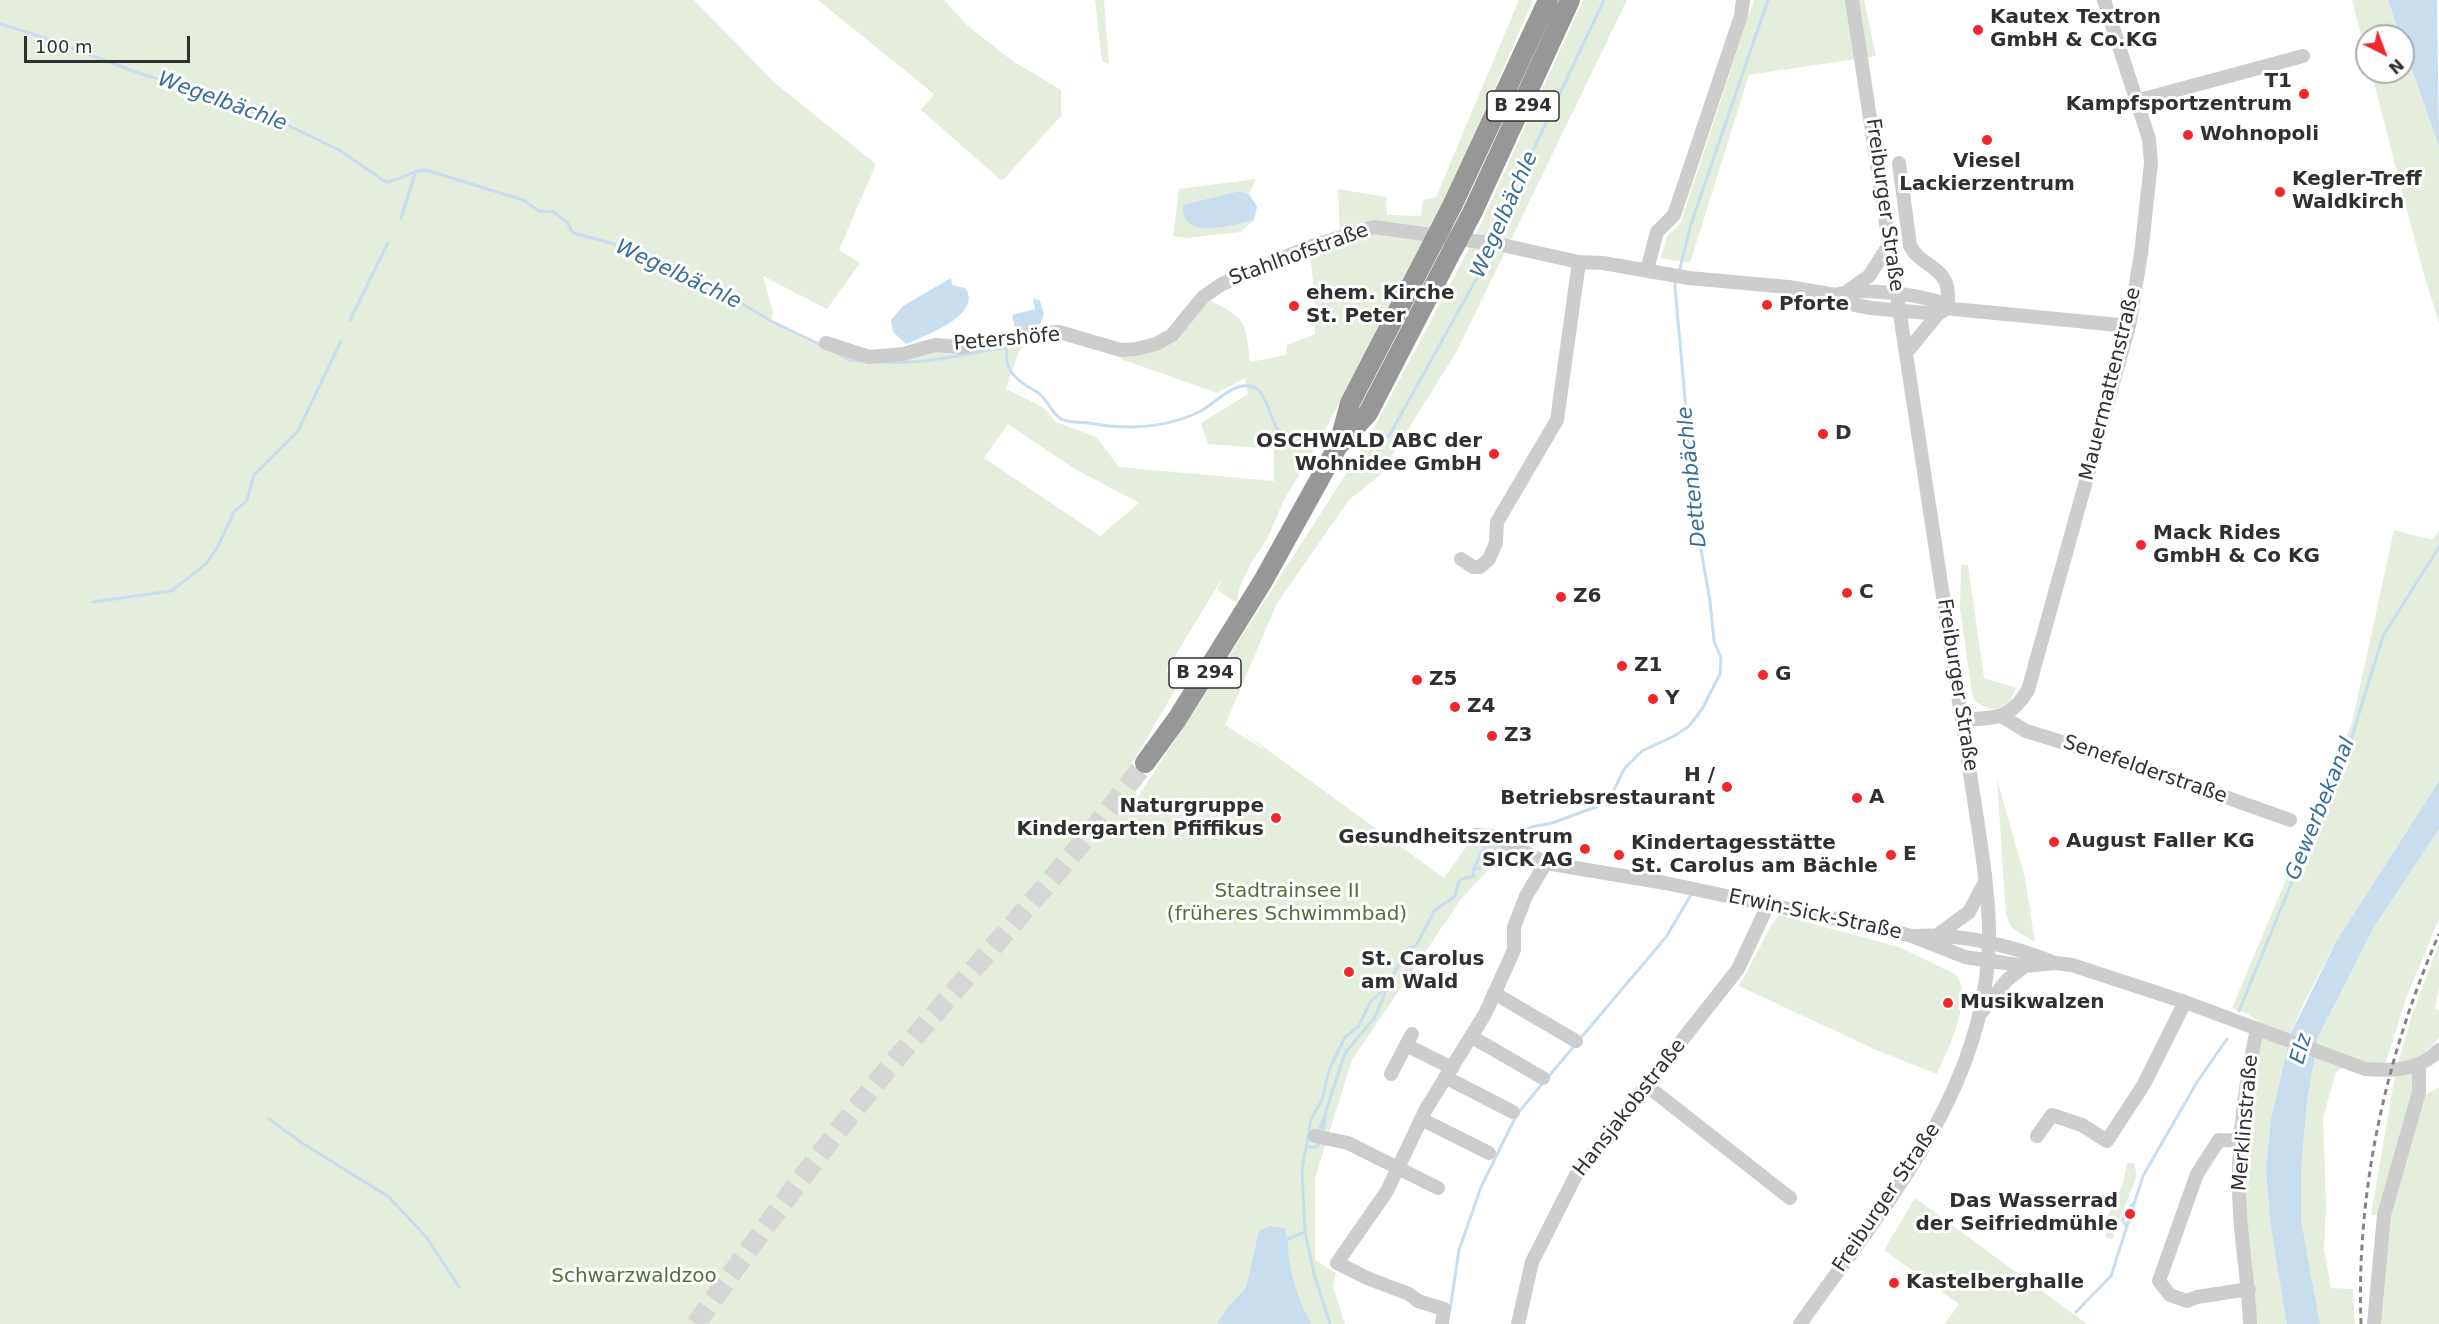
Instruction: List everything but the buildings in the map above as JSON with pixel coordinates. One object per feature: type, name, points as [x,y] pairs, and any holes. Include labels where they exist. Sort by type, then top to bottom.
[{"type":"highway","name":"B 294","points":[[1338,446],[1350,403],[1453,204],[1548,0]]},
{"type":"highway","name":"B 294","points":[[1146,763],[1177,719],[1263,581],[1338,446],[1368,413],[1473,211],[1570,0]]},
{"type":"street","points":[[1647,270],[1657,232],[1674,215],[1741,16],[1743,0]]},
{"type":"street","name":"Freiburger Straße","points":[[1800,1324],[1929,1141],[1965,1066],[1980,1014],[1988,961],[1985,882],[1963,720],[1852,0]]},
{"type":"street","name":"Mauermattenstraße","points":[[2003,717],[2013,711],[2028,690],[2129,327],[2141,254],[2151,163],[2149,138],[2104,0]]},
{"type":"street","points":[[2136,101],[2303,56]]},
{"type":"street","points":[[1899,164],[1913,254],[1937,271],[1946,281],[1943,311],[1906,353]]},
{"type":"street","name":"Stahlhofstraße","points":[[1203,297],[1222,284],[1310,248],[1374,227],[1502,245],[1579,262],[1603,262],[1689,278],[1843,293],[1897,295],[1938,302],[1943,311],[1899,311],[1855,305],[1843,293]]},
{"type":"street","points":[[1843,293],[1869,276],[1889,245]]},
{"type":"street","points":[[1461,560],[1473,567],[1480,567],[1489,559],[1496,543],[1497,522],[1557,420],[1579,262]]},
{"type":"street","name":"Petershöfe","points":[[826,344],[869,357],[903,354],[935,345],[962,346],[1059,332],[1121,350],[1136,349],[1172,335],[1203,297]]},
{"type":"street","points":[[1943,311],[2129,327]]},
{"type":"street","points":[[1963,720],[2003,717]]},
{"type":"street","name":"Senefelderstraße","points":[[2003,717],[2026,731],[2127,762],[2290,820]]},
{"type":"street","name":"Erwin-Sick-Straße","points":[[1475,834],[1493,836],[1546,864],[1668,883],[1912,936],[1950,952],[1988,961],[2025,966],[2055,963]]},
{"type":"street","points":[[1442,1324],[1444,1310],[1418,1301],[1409,1294],[1367,1278],[1337,1263],[1349,1242],[1387,1191],[1421,1119],[1472,1037],[1514,950],[1514,927],[1526,896],[1546,864]]},
{"type":"street","points":[[1939,934],[1970,912],[1985,882]]},
{"type":"street","name":"Hansjakobstraße","points":[[1518,1324],[1532,1262],[1552,1217],[1576,1175],[1738,969],[1768,905]]},
{"type":"street","name":"Erwin-Sick-Straße","points":[[1912,936],[1939,934],[2007,945],[2055,963]]},
{"type":"street","points":[[2055,963],[2106,975],[2185,1002],[2365,1069],[2383,1071],[2419,1066],[2429,1061],[2439,1050]]},
{"type":"street","points":[[1980,1014],[2007,980],[2025,966]]},
{"type":"street","points":[[1494,993],[1576,1041]]},
{"type":"street","points":[[2037,1137],[2052,1115],[2082,1125],[2107,1141],[2144,1084],[2185,1002]]},
{"type":"street","name":"Merklinstraße","points":[[2250,1324],[2249,1289],[2240,1214],[2241,1141],[2247,1076],[2263,1031]]},
{"type":"street","points":[[1472,1037],[1543,1078]]},
{"type":"street","points":[[1391,1074],[1409,1040],[1449,1073],[1513,1112]]},
{"type":"street","points":[[2374,1324],[2384,1215],[2420,1092],[2419,1066]]},
{"type":"street","points":[[1646,1085],[1790,1198]]},
{"type":"street","points":[[1421,1119],[1489,1153]]},
{"type":"street","points":[[1315,1136],[1348,1143],[1438,1188]]},
{"type":"street","points":[[2241,1141],[2219,1140],[2196,1174],[2159,1281],[2170,1294],[2187,1301],[2198,1297],[2249,1289]]},
{"type":"green space","points":[[0,0],[694,0],[775,83],[876,164],[839,250],[860,263],[827,309],[763,276],[773,312],[771,321],[821,345],[861,356],[1039,333],[1019,351],[1006,389],[1043,407],[1056,422],[1096,437],[1119,467],[1274,481],[1274,449],[1208,444],[1201,423],[1248,394],[1245,378],[1217,393],[1121,359],[1121,350],[1156,344],[1203,297],[1240,320],[1247,335],[1250,362],[1286,355],[1287,345],[1315,334],[1315,298],[1309,247],[1340,238],[1338,189],[1386,197],[1387,215],[1421,216],[1423,200],[1436,197],[1519,0],[1533,0],[1447,199],[1319,441],[1284,500],[1268,537],[1240,586],[1237,603],[1217,590],[1224,575],[1166,671],[1178,685],[1126,774],[1138,797],[1366,443],[1473,241],[1583,0],[1627,0],[1457,351],[1379,476],[1349,500],[1277,603],[1225,725],[1266,751],[1243,732],[1444,878],[1479,829],[1511,846],[1461,899],[1352,1060],[1315,1178],[1315,1260],[1336,1273],[1333,1286],[1345,1324],[0,1324]],"holes":[[[1008,424],[1075,469],[1139,503],[1100,536],[984,458]]]},
{"type":"green space","points":[[818,0],[944,0],[967,25],[1011,60],[1061,90],[1061,116],[1002,181],[921,110],[934,94]]},
{"type":"green space","points":[[1095,0],[1104,0],[1109,64],[1102,61]]},
{"type":"green space","points":[[1754,0],[1864,0],[1876,56],[1749,75],[1690,263],[1661,258],[1667,236],[1680,224]]},
{"type":"green space","points":[[2352,0],[2388,0],[2396,24],[2358,24]]},
{"type":"green space","points":[[2415,78],[2439,147],[2439,323],[2424,275],[2374,84],[2415,84]]},
{"type":"green space","points":[[1256,179],[1249,194],[1240,191],[1183,206],[1225,226],[1254,220],[1240,232],[1187,238],[1173,236],[1179,189]]},
{"type":"green space","points":[[2394,530],[2432,540],[2439,530],[2439,781],[2337,940],[2291,1033],[2271,1118],[2266,1168],[2287,1324],[2250,1324],[2239,1163],[2264,1025],[2246,1013],[2232,1008],[2352,723]]},
{"type":"green space","points":[[1961,564],[1968,565],[1984,678],[2016,688],[2009,705],[2004,707],[1990,708],[1973,699],[1960,609]]},
{"type":"green space","points":[[1997,779],[2025,878],[2035,942],[2012,928],[2006,915]]},
{"type":"green space","points":[[2439,829],[2439,919],[2407,996],[2383,1071],[2348,1064],[2336,1072],[2323,1118],[2326,1205],[2324,1249],[2331,1288],[2353,1289],[2355,1324],[2320,1324],[2301,1219],[2301,1172],[2307,1102],[2318,1037],[2374,927]]},
{"type":"green space","points":[[1780,915],[1899,947],[1955,974],[1960,984],[1961,1009],[1953,1037],[1937,1074],[1874,1049],[1739,986],[1772,924]]},
{"type":"green space","points":[[2439,943],[2439,987],[2435,1009],[2439,1010],[2439,1038],[2426,1052],[2410,1062],[2415,1089],[2378,1215],[2371,1215],[2396,1069],[2412,1015]]},
{"type":"green space","points":[[2439,1087],[2439,1324],[2374,1324],[2377,1270],[2419,1092],[2427,1094]]},
{"type":"green space","points":[[2127,1163],[2134,1163],[2137,1176],[2112,1239],[2105,1237],[2109,1226],[2106,1220],[2123,1184]]},
{"type":"green space","points":[[1915,1198],[2087,1324],[1945,1324],[1959,1304],[1884,1250]]},
{"type":"water","points":[[2388,0],[2437,0],[2439,147],[2415,78],[2415,24],[2396,24]]},
{"type":"water","points":[[1240,191],[1249,194],[1257,207],[1254,220],[1210,228],[1190,224],[1184,216],[1183,205]]},
{"type":"water","points":[[951,278],[952,285],[965,288],[969,298],[966,307],[950,323],[906,344],[893,332],[891,320],[903,306]]},
{"type":"water","points":[[1033,298],[1040,301],[1044,314],[1040,324],[1016,333],[1012,315],[1035,309]]},
{"type":"water","name":"Elz","points":[[2439,781],[2439,829],[2374,927],[2318,1037],[2307,1102],[2301,1172],[2301,1219],[2320,1324],[2287,1324],[2271,1227],[2266,1168],[2271,1118],[2291,1033],[2337,940]]},
{"type":"water","points":[[1269,1226],[1284,1228],[1296,1288],[1312,1324],[1217,1324],[1227,1308],[1246,1288],[1259,1231]]},
{"type":"waterway","name":"Wegelbächle","points":[[1496,240],[1511,197],[1604,0]]},
{"type":"waterway","name":"Dettenbächle","points":[[1679,272],[1691,224],[1768,0]]},
{"type":"waterway","name":"Wegelbächle","points":[[0,24],[52,40],[192,93],[279,121],[339,150],[386,182],[426,170],[523,200],[539,211],[554,212],[567,222],[573,233],[611,243],[664,267],[703,289],[726,294],[771,321],[823,346]]},
{"type":"waterway","points":[[401,218],[416,171]]},
{"type":"waterway","points":[[350,320],[388,243]]},
{"type":"waterway","name":"Wegelbächle","points":[[1366,443],[1389,436],[1493,249]]},
{"type":"waterway","name":"Dettenbächle","points":[[1510,839],[1531,827],[1552,823],[1596,807],[1612,794],[1624,769],[1642,751],[1676,735],[1689,726],[1702,709],[1720,674],[1721,658],[1714,641],[1710,601],[1696,521],[1676,281]]},
{"type":"waterway","points":[[93,602],[171,591],[206,564],[218,546],[234,512],[247,500],[254,475],[298,431],[341,341]]},
{"type":"waterway","name":"Wegelbächle","points":[[880,362],[928,360],[1007,347],[1009,369],[1023,384],[1040,395],[1061,419],[1117,427],[1160,425],[1174,421],[1201,411],[1232,389],[1253,387],[1262,394],[1278,430],[1315,442]]},
{"type":"waterway","name":"Wegelbächle","points":[[837,353],[849,360],[862,361]]},
{"type":"waterway","name":"Gewerbekanal","points":[[2239,1011],[2319,816],[2338,782],[2383,636],[2439,547]]},
{"type":"waterway","name":"Dettenbächle","points":[[1330,1324],[1314,1274],[1305,1232],[1302,1170],[1311,1119],[1322,1100],[1329,1070],[1345,1037],[1358,1027],[1371,1001],[1388,986],[1406,949],[1416,946],[1435,910],[1454,897],[1460,880],[1474,876],[1473,870],[1484,848],[1499,844]]},
{"type":"waterway","name":"Dettenbächle","points":[[1473,870],[1485,866],[1497,845]]},
{"type":"waterway","points":[[1579,1040],[1666,937],[1691,895]]},
{"type":"waterway","name":"Dettenbächle","points":[[1323,1132],[1326,1111],[1345,1053],[1375,1017],[1388,986]]},
{"type":"waterway","name":"Gewerbekanal","points":[[2076,1312],[2111,1276],[2143,1176],[2197,1082],[2227,1039]]},
{"type":"waterway","points":[[1450,1310],[1459,1250],[1481,1187],[1517,1114],[1575,1045]]},
{"type":"waterway","points":[[269,1119],[302,1143],[389,1197],[427,1238],[459,1287]]},
{"type":"waterway","points":[[1319,1131],[1323,1119]]},
{"type":"waterway","points":[[1306,1147],[1316,1147],[1319,1144]]},
{"type":"waterway","name":"Gewerbekanal","points":[[2127,1227],[2122,1220],[2134,1202]]},
{"type":"waterway","points":[[1288,1239],[1305,1232]]},
{"type":"tunnel","points":[[696,1324],[793,1189],[844,1123],[896,1059],[1054,876],[1145,763]]},
{"type":"railway","points":[[2361,1324],[2364,1224],[2378,1124],[2404,1028],[2439,934]]},
{"type":"place","name":"Kautex Textron GmbH & Co.KG","points":[[1978,30]]},
{"type":"place","name":"T1 Kampfsportzentrum","points":[[2304,94]]},
{"type":"place","name":"Wohnopoli","points":[[2188,135]]},
{"type":"place","name":"Viesel Lackierzentrum","points":[[1987,140]]},
{"type":"place","name":"Kegler-Treff Waldkirch","points":[[2280,192]]},
{"type":"place","name":"Pforte","points":[[1767,305]]},
{"type":"place","name":"ehem. Kirche St. Peter","points":[[1294,306]]},
{"type":"place","name":"D","points":[[1823,434]]},
{"type":"place","name":"OSCHWALD ABC der Wohnidee GmbH","points":[[1494,454]]},
{"type":"place","name":"Mack Rides GmbH & Co KG","points":[[2141,545]]},
{"type":"place","name":"C","points":[[1847,593]]},
{"type":"place","name":"Z6","points":[[1561,597]]},
{"type":"place","name":"Z1","points":[[1622,666]]},
{"type":"place","name":"G","points":[[1763,675]]},
{"type":"place","name":"Z5","points":[[1417,680]]},
{"type":"place","name":"Y","points":[[1653,699]]},
{"type":"place","name":"Z4","points":[[1455,707]]},
{"type":"place","name":"Z3","points":[[1492,736]]},
{"type":"place","name":"H / Betriebsrestaurant","points":[[1727,787]]},
{"type":"place","name":"A","points":[[1857,798]]},
{"type":"place","name":"Naturgruppe Kindergarten Pfiffikus","points":[[1276,818]]},
{"type":"place","name":"August Faller KG","points":[[2054,842]]},
{"type":"place","name":"Gesundheitszentrum SICK AG","points":[[1585,849]]},
{"type":"place","name":"Kindertagesstätte St. Carolus am Bächle","points":[[1619,855]]},
{"type":"place","name":"E","points":[[1891,855]]},
{"type":"place","name":"St. Carolus am Wald","points":[[1349,972]]},
{"type":"place","name":"Musikwalzen","points":[[1948,1003]]},
{"type":"place","name":"Das Wasserrad der Seifriedmühle","points":[[2130,1214]]},
{"type":"place","name":"Kastelberghalle","points":[[1894,1283]]},
{"type":"park label","name":"Stadtrainsee II (früheres Schwimmbad)","points":[[1287,904]]},
{"type":"park label","name":"Schwarzwaldzoo","points":[[634,1277]]}]
